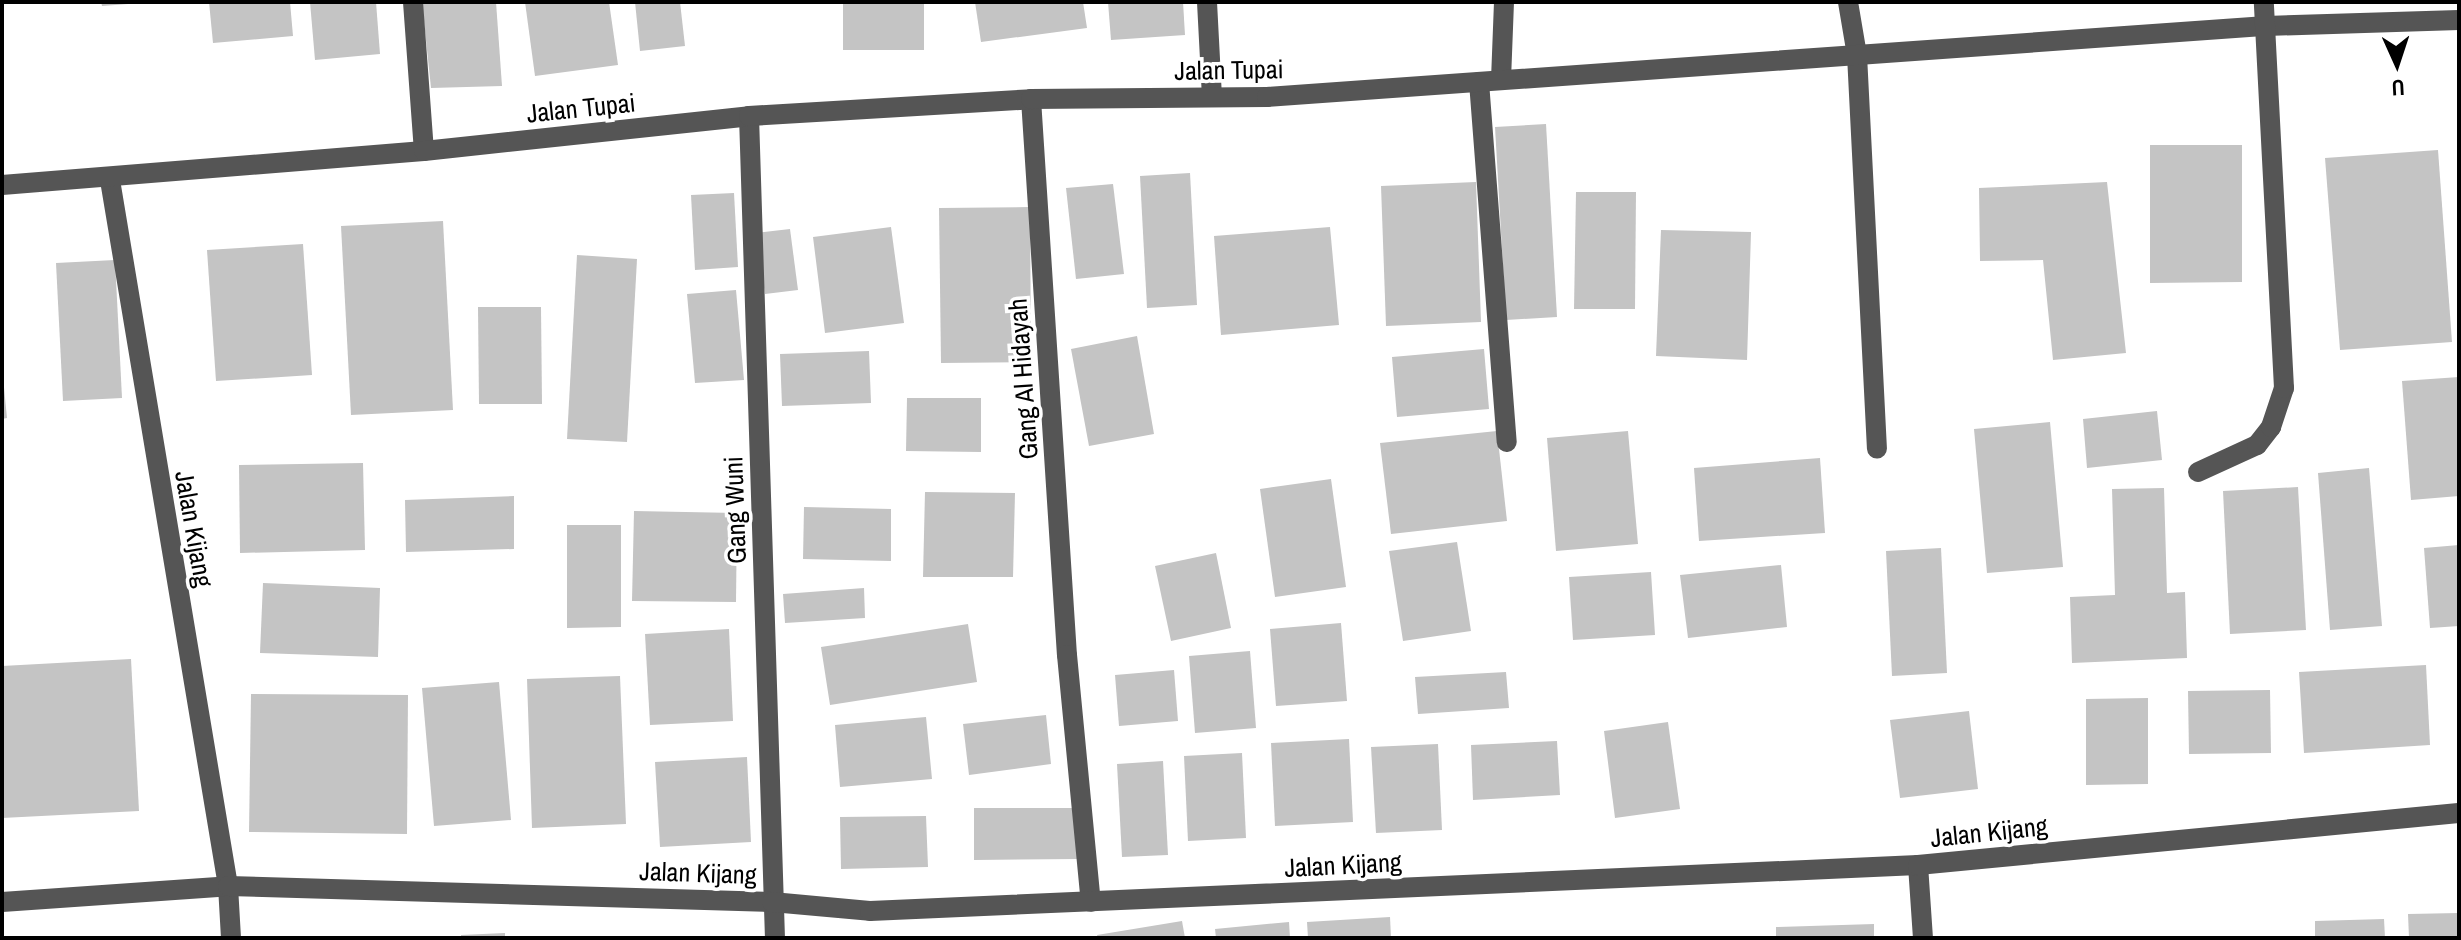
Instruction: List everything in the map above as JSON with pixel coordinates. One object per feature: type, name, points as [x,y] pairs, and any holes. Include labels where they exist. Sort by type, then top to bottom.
[{"type":"street","points":[[413,2],[424,151]]},
{"type":"street","points":[[1207,2],[1212,97]]},
{"type":"street","points":[[1501,80],[1504,2]]},
{"type":"street","points":[[1848,2],[1857,55],[1877,448]]},
{"type":"street","points":[[2198,472],[2257,445],[2271,427],[2284,388],[2264,2]]},
{"type":"street","name":"Jalan Tupai","points":[[2,185],[110,180],[424,151],[749,116],[1031,99],[1212,97],[1479,82],[2266,26],[2459,20]]},
{"type":"street","points":[[1479,82],[1507,442]]},
{"type":"street","name":"Gang Al Hidayah","points":[[1031,99],[1067,655],[1091,902]]},
{"type":"street","name":"Gang Wuni","points":[[749,116],[775,938]]},
{"type":"street","name":"Jalan Kijang","points":[[110,180],[228,886],[231,938]]},
{"type":"street","name":"Jalan Kijang","points":[[2,902],[228,886],[772,902],[870,911],[1918,865],[2459,813]]},
{"type":"street","points":[[1918,865],[1923,938]]},
{"type":"building","points":[[101,2],[128,2],[128,4],[102,6]]},
{"type":"building","points":[[209,2],[290,2],[293,36],[213,43]]},
{"type":"building","points":[[310,2],[376,2],[380,54],[315,60]]},
{"type":"building","points":[[422,2],[496,2],[502,86],[431,88]]},
{"type":"building","points":[[525,2],[609,2],[618,65],[535,76]]},
{"type":"building","points":[[635,2],[680,2],[685,46],[640,51]]},
{"type":"building","points":[[843,2],[924,2],[924,50],[843,50]]},
{"type":"building","points":[[975,2],[1083,2],[1087,28],[981,42]]},
{"type":"building","points":[[1108,2],[1183,2],[1185,35],[1111,40]]},
{"type":"building","points":[[1546,124],[1557,317],[1506,320],[1495,127]]},
{"type":"building","points":[[2150,145],[2242,145],[2242,282],[2150,283]]},
{"type":"building","points":[[2438,150],[2452,342],[2340,350],[2325,158]]},
{"type":"building","points":[[1190,173],[1197,305],[1147,308],[1140,176]]},
{"type":"building","points":[[1476,182],[1481,322],[1386,326],[1381,186]]},
{"type":"building","points":[[2107,182],[2126,353],[2053,360],[2043,260],[1980,261],[1979,188]]},
{"type":"building","points":[[1113,184],[1124,274],[1076,279],[1066,188]]},
{"type":"building","points":[[1576,192],[1636,192],[1635,309],[1574,309]]},
{"type":"building","points":[[734,193],[738,267],[695,270],[691,195]]},
{"type":"building","points":[[1030,207],[1031,362],[941,363],[939,208]]},
{"type":"building","points":[[443,221],[453,410],[351,415],[341,226]]},
{"type":"building","points":[[891,227],[904,323],[825,333],[813,237]]},
{"type":"building","points":[[1330,227],[1339,325],[1221,335],[1214,236]]},
{"type":"building","points":[[790,229],[798,290],[765,294],[756,233]]},
{"type":"building","points":[[1661,230],[1751,232],[1747,360],[1656,356]]},
{"type":"building","points":[[303,244],[312,375],[216,381],[207,250]]},
{"type":"building","points":[[577,255],[637,259],[627,442],[567,439]]},
{"type":"building","points":[[115,260],[122,398],[63,401],[56,263]]},
{"type":"building","points":[[736,290],[744,380],[695,383],[687,294]]},
{"type":"building","points":[[478,307],[541,307],[542,404],[479,404]]},
{"type":"building","points":[[1137,336],[1154,434],[1089,446],[1071,349]]},
{"type":"building","points":[[1484,349],[1489,409],[1397,417],[1392,357]]},
{"type":"building","points":[[869,351],[871,403],[782,406],[780,354]]},
{"type":"building","points":[[2,367],[7,418],[2,419]]},
{"type":"building","points":[[2459,377],[2459,496],[2411,500],[2402,381]]},
{"type":"building","points":[[907,398],[981,398],[981,452],[906,451]]},
{"type":"building","points":[[2157,411],[2162,460],[2087,468],[2083,419]]},
{"type":"building","points":[[2050,422],[2063,567],[1987,573],[1974,429]]},
{"type":"building","points":[[1497,431],[1507,521],[1391,534],[1380,443]]},
{"type":"building","points":[[1628,431],[1638,544],[1556,551],[1547,438]]},
{"type":"building","points":[[1820,458],[1825,533],[1699,541],[1694,468]]},
{"type":"building","points":[[363,463],[365,550],[240,553],[239,465]]},
{"type":"building","points":[[2369,468],[2382,626],[2330,630],[2318,473]]},
{"type":"building","points":[[1331,479],[1346,587],[1275,597],[1260,489]]},
{"type":"building","points":[[2298,487],[2306,630],[2230,634],[2223,491]]},
{"type":"building","points":[[2164,488],[2167,593],[2185,592],[2187,658],[2072,663],[2070,597],[2115,595],[2112,489]]},
{"type":"building","points":[[925,492],[1015,493],[1013,577],[923,577]]},
{"type":"building","points":[[514,496],[514,549],[406,552],[405,500]]},
{"type":"building","points":[[804,507],[891,509],[891,561],[803,559]]},
{"type":"building","points":[[634,511],[737,513],[736,602],[632,601]]},
{"type":"building","points":[[567,525],[621,525],[621,627],[567,628]]},
{"type":"building","points":[[1457,542],[1471,631],[1403,641],[1389,551]]},
{"type":"building","points":[[2459,545],[2459,626],[2430,628],[2424,548]]},
{"type":"building","points":[[1941,548],[1947,673],[1892,676],[1886,551]]},
{"type":"building","points":[[1216,553],[1231,628],[1171,641],[1155,566]]},
{"type":"building","points":[[1781,565],[1787,627],[1688,638],[1680,575]]},
{"type":"building","points":[[1651,572],[1655,635],[1573,640],[1569,577]]},
{"type":"building","points":[[263,583],[380,588],[378,657],[260,653]]},
{"type":"building","points":[[864,588],[865,618],[785,623],[783,594]]},
{"type":"building","points":[[1341,623],[1347,701],[1276,706],[1270,629]]},
{"type":"building","points":[[968,624],[977,682],[830,705],[821,647]]},
{"type":"building","points":[[729,629],[733,721],[650,725],[645,634]]},
{"type":"building","points":[[1250,651],[1256,728],[1195,733],[1189,656]]},
{"type":"building","points":[[131,659],[139,811],[2,818],[2,666]]},
{"type":"building","points":[[2426,665],[2430,745],[2304,753],[2299,672]]},
{"type":"building","points":[[1174,670],[1178,721],[1119,726],[1115,675]]},
{"type":"building","points":[[1506,672],[1509,708],[1418,714],[1415,677]]},
{"type":"building","points":[[620,676],[626,824],[532,828],[527,679]]},
{"type":"building","points":[[499,682],[511,820],[434,826],[422,688]]},
{"type":"building","points":[[2270,690],[2271,753],[2189,754],[2188,691]]},
{"type":"building","points":[[251,694],[408,695],[407,834],[249,832]]},
{"type":"building","points":[[2148,698],[2148,784],[2086,785],[2086,699]]},
{"type":"building","points":[[1969,711],[1978,789],[1900,798],[1890,720]]},
{"type":"building","points":[[1046,715],[1051,764],[969,775],[963,724]]},
{"type":"building","points":[[926,717],[932,779],[840,787],[835,725]]},
{"type":"building","points":[[1668,722],[1680,809],[1615,818],[1604,731]]},
{"type":"building","points":[[1349,739],[1353,822],[1275,826],[1271,743]]},
{"type":"building","points":[[1557,741],[1560,795],[1473,800],[1471,745]]},
{"type":"building","points":[[1438,744],[1442,830],[1376,833],[1371,747]]},
{"type":"building","points":[[1242,753],[1246,838],[1188,841],[1184,756]]},
{"type":"building","points":[[747,757],[751,842],[660,847],[655,762]]},
{"type":"building","points":[[1163,761],[1168,855],[1122,857],[1117,764]]},
{"type":"building","points":[[974,808],[1078,808],[1077,859],[974,860]]},
{"type":"building","points":[[926,816],[928,867],[841,869],[840,817]]},
{"type":"building","points":[[2459,913],[2459,938],[2409,938],[2408,914]]},
{"type":"building","points":[[1390,917],[1391,938],[1308,938],[1307,922]]},
{"type":"building","points":[[2384,919],[2385,938],[2315,938],[2315,921]]},
{"type":"building","points":[[1182,921],[1185,938],[1098,938],[1097,935]]},
{"type":"building","points":[[1289,922],[1290,938],[1216,938],[1215,929]]},
{"type":"building","points":[[1874,924],[1874,938],[1776,938],[1776,927]]},
{"type":"building","points":[[505,933],[505,938],[461,938],[461,935]]}]
